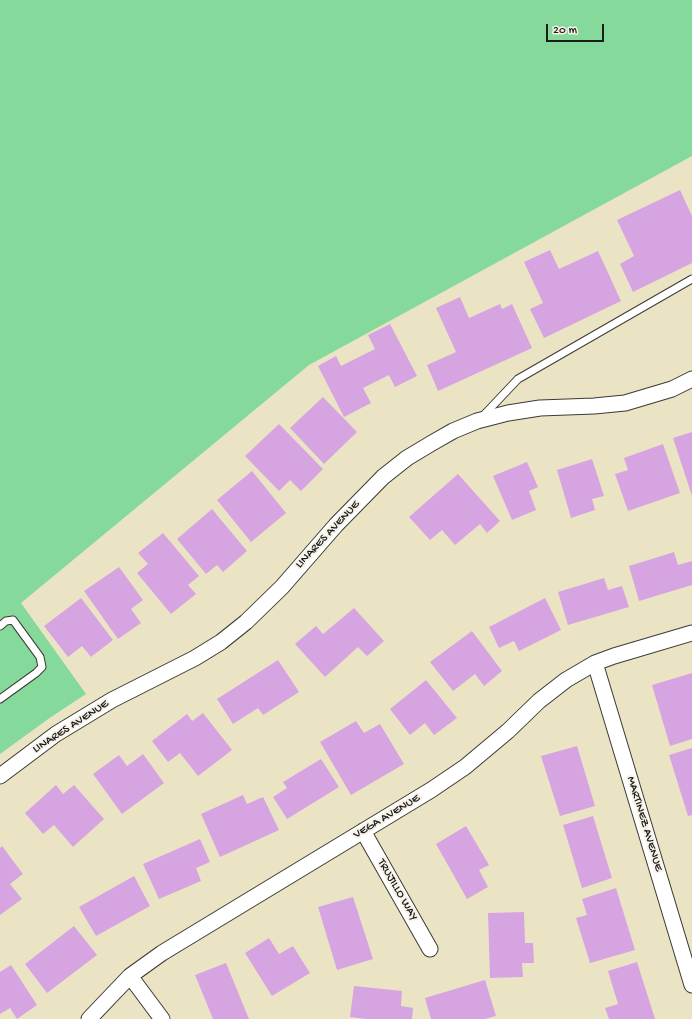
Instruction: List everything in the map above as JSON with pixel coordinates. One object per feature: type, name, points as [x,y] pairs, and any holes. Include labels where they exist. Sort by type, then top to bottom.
[{"type":"street","name":"LINARES AVENUE","points":[[0,776],[56,734],[112,700],[195,658],[221,642],[246,622],[282,587],[336,525],[383,477],[407,458],[432,443],[453,431],[477,421],[508,413],[540,408],[625,403],[672,389],[692,379]]},
{"type":"street","name":"VEGA AVENUE","points":[[89,1019],[130,976],[193,933],[364,831],[466,767],[508,731],[539,701],[566,680],[595,663],[692,633]]},
{"type":"street","name":"MARTINEZ AVENUE","points":[[595,663],[692,985]]},
{"type":"street","name":"TRUJILLO WAY","points":[[364,831],[430,949]]},
{"type":"street","points":[[130,976],[162,1019]]},
{"type":"lane","points":[[477,421],[518,379],[692,279]]},
{"type":"lane","points":[[0,626],[6,621],[13,620],[40,657],[42,666],[36,673],[0,699]]},
{"type":"green space","points":[[0,0],[692,0],[692,156],[309,365],[21,603],[86,694],[0,754]]},
{"type":"building","points":[[680,190],[692,216],[692,263],[633,292],[620,264],[634,256],[617,220]]},
{"type":"building","points":[[550,250],[559,269],[598,251],[621,301],[544,338],[530,309],[543,303],[524,262]]},
{"type":"building","points":[[460,297],[469,318],[500,304],[502,309],[512,304],[532,348],[438,391],[427,365],[456,352],[436,308]]},
{"type":"building","points":[[390,324],[417,376],[395,387],[389,375],[363,388],[371,403],[344,417],[318,366],[336,356],[341,366],[375,349],[368,335]]},
{"type":"building","points":[[323,397],[357,432],[324,464],[290,428]]},
{"type":"building","points":[[279,424],[323,469],[301,491],[290,480],[279,491],[245,456]]},
{"type":"building","points":[[692,432],[692,496],[673,438]]},
{"type":"building","points":[[663,444],[680,493],[628,511],[615,474],[628,470],[624,458]]},
{"type":"building","points":[[592,459],[604,496],[592,499],[595,510],[571,518],[557,470]]},
{"type":"building","points":[[527,462],[538,487],[529,491],[536,510],[512,520],[493,476]]},
{"type":"building","points":[[252,471],[286,513],[251,542],[217,500]]},
{"type":"building","points":[[458,474],[500,521],[487,533],[480,524],[455,545],[442,530],[430,540],[409,517]]},
{"type":"building","points":[[212,509],[247,551],[223,572],[217,565],[206,574],[177,539]]},
{"type":"building","points":[[163,533],[199,576],[188,585],[196,594],[171,614],[137,573],[148,564],[138,553]]},
{"type":"building","points":[[674,552],[678,565],[692,561],[692,585],[639,601],[629,566]]},
{"type":"building","points":[[119,567],[143,600],[131,609],[141,623],[118,639],[84,591]]},
{"type":"building","points":[[604,578],[608,590],[622,586],[629,607],[568,625],[558,592]]},
{"type":"building","points":[[81,598],[113,640],[91,657],[82,646],[68,657],[44,626]]},
{"type":"building","points":[[545,598],[561,630],[519,651],[514,641],[499,648],[489,627]]},
{"type":"building","points":[[354,608],[384,641],[367,656],[358,647],[325,677],[295,644],[316,626],[323,634]]},
{"type":"building","points":[[472,631],[502,671],[484,686],[475,674],[453,691],[430,662]]},
{"type":"building","points":[[278,660],[299,692],[263,715],[258,708],[233,724],[217,699]]},
{"type":"building","points":[[692,673],[692,739],[670,746],[652,685]]},
{"type":"building","points":[[426,680],[457,718],[434,735],[425,723],[410,735],[390,709]]},
{"type":"building","points":[[203,713],[232,750],[198,776],[180,753],[168,762],[152,741],[187,714],[192,721]]},
{"type":"building","points":[[356,721],[364,733],[380,724],[404,764],[351,795],[320,742]]},
{"type":"building","points":[[577,746],[595,806],[560,816],[541,756]]},
{"type":"building","points":[[692,748],[692,815],[688,816],[669,755]]},
{"type":"building","points":[[143,754],[164,783],[122,814],[93,774],[119,755],[127,766]]},
{"type":"building","points":[[321,759],[339,787],[287,819],[273,797],[287,788],[283,782]]},
{"type":"building","points":[[56,785],[63,794],[74,785],[104,819],[73,847],[54,825],[43,834],[25,813]]},
{"type":"building","points":[[243,795],[247,804],[263,797],[279,830],[220,857],[201,814]]},
{"type":"building","points":[[593,816],[612,878],[582,888],[563,825]]},
{"type":"building","points":[[466,826],[489,865],[479,870],[488,887],[467,899],[436,844]]},
{"type":"building","points":[[200,839],[210,862],[196,868],[201,881],[159,899],[143,864]]},
{"type":"building","points":[[2,846],[23,874],[10,884],[22,899],[0,915],[0,848]]},
{"type":"building","points":[[134,876],[150,906],[96,936],[79,907]]},
{"type":"building","points":[[616,888],[635,950],[590,963],[576,918],[587,915],[582,899]]},
{"type":"building","points":[[353,897],[373,959],[337,970],[318,907]]},
{"type":"building","points":[[524,912],[525,943],[533,943],[534,963],[522,963],[523,977],[490,978],[488,913]]},
{"type":"building","points":[[74,926],[97,955],[47,993],[25,964]]},
{"type":"building","points":[[269,938],[279,954],[293,946],[310,973],[272,996],[245,953]]},
{"type":"building","points":[[637,962],[655,1019],[609,1019],[605,1008],[618,1004],[608,971]]},
{"type":"building","points":[[226,963],[249,1019],[213,1019],[195,975]]},
{"type":"building","points":[[11,965],[37,1005],[17,1019],[10,1008],[0,1014],[0,972]]},
{"type":"building","points":[[485,980],[496,1016],[485,1019],[431,1019],[425,998]]},
{"type":"building","points":[[354,986],[402,991],[401,1006],[413,1008],[412,1019],[367,1019],[350,1017]]}]
